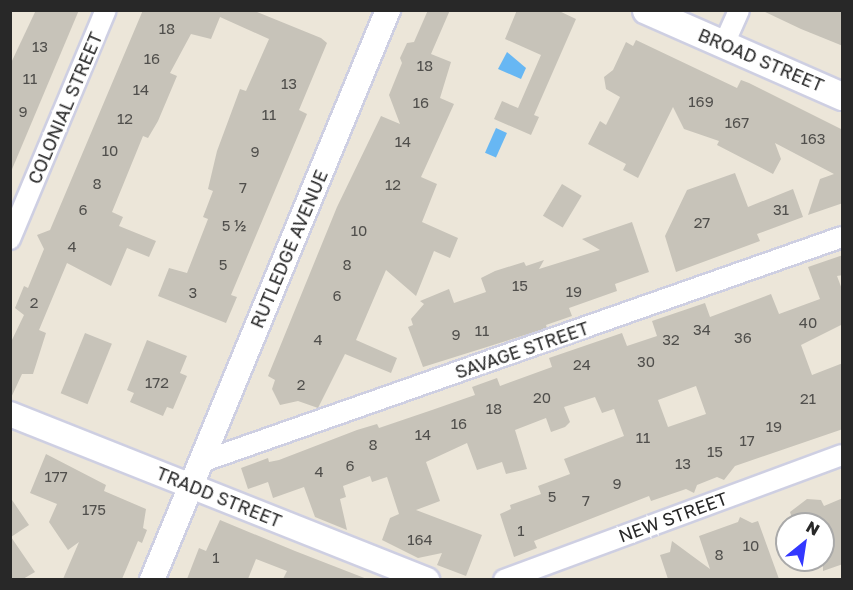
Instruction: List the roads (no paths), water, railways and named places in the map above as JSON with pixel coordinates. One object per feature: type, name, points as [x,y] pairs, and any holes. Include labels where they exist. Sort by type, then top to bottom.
[{"type":"main road","name":"BROAD STREET","points":[[646,10],[843,96]]},
{"type":"street","name":"COLONIAL STREET","points":[[10,239],[106,10]]},
{"type":"street","name":"RUTLEDGE AVENUE","points":[[153,579],[388,10]]},
{"type":"street","points":[[724,44],[739,10]]},
{"type":"street","name":"SAVAGE STREET","points":[[201,462],[843,237]]},
{"type":"street","name":"TRADD STREET","points":[[10,414],[427,579]]},
{"type":"street","name":"NEW STREET","points":[[504,579],[843,455]]},
{"type":"water","points":[[507,52],[526,68],[521,79],[498,69]]},
{"type":"water","points":[[496,128],[507,133],[496,158],[485,153]]}]
